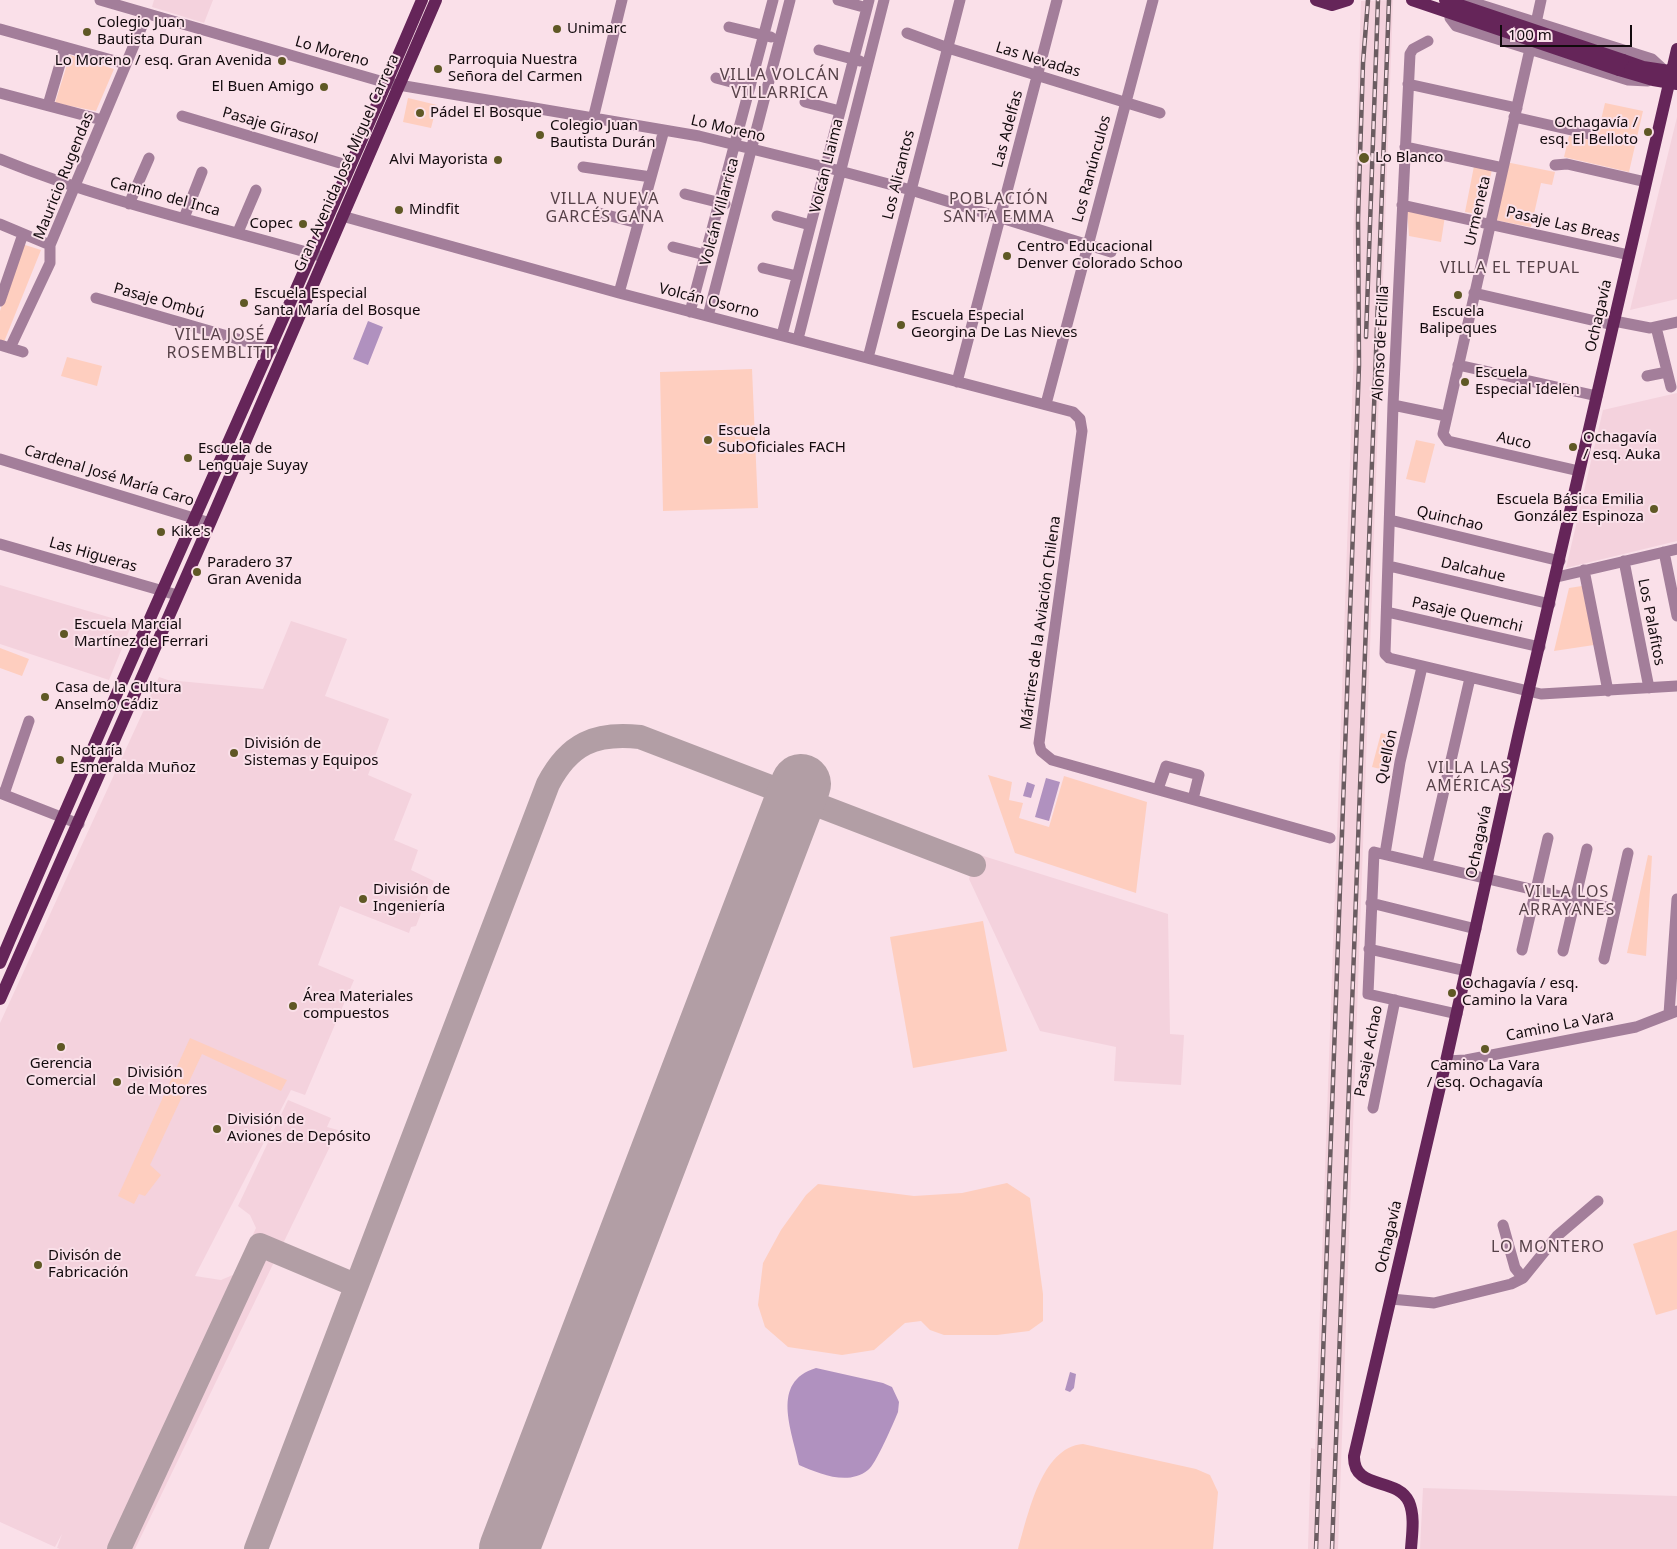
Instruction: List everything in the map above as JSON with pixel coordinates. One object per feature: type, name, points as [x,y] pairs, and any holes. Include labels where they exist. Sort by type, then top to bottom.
[{"type":"main road","name":"Gran Avenida José Miguel Carrera","points":[[0,999],[3,987],[79,824],[177,595],[210,523],[318,255],[350,166],[422,0]]},
{"type":"main road","name":"Gran Avenida José Miguel Carrera","points":[[0,963],[194,517],[318,255],[342,216],[436,0]]},
{"type":"main road","points":[[1316,0],[1332,5],[1348,0]]},
{"type":"main road","points":[[1412,0],[1621,65],[1672,76]]},
{"type":"main road","points":[[1444,0],[1621,65],[1653,80],[1672,76]]},
{"type":"main road","name":"Ochagavía","points":[[1411,1549],[1412,1517],[1406,1498],[1395,1489],[1364,1478],[1358,1473],[1354,1460],[1677,49]]},
{"type":"street","name":"Lo Moreno","points":[[100,0],[387,83],[593,120],[664,130],[825,167],[911,190],[1112,252]]},
{"type":"street","points":[[593,120],[622,0]]},
{"type":"street","name":"Volcán Villarrica","points":[[690,312],[773,0]]},
{"type":"street","name":"Volcán Villarrica","points":[[708,316],[790,0]]},
{"type":"street","points":[[838,0],[868,4]]},
{"type":"street","name":"Volcán Llaima","points":[[798,339],[884,0]]},
{"type":"street","name":"Los Alicantos","points":[[868,358],[960,0]]},
{"type":"street","name":"Las Adelfas","points":[[957,382],[1057,0]]},
{"type":"street","name":"Los Ranúnculos","points":[[1046,404],[1153,0]]},
{"type":"street","points":[[1455,0],[1451,4],[1449,13],[1456,26],[1628,80],[1653,80]]},
{"type":"street","points":[[1465,0],[1652,59],[1672,76]]},
{"type":"street","points":[[1536,23],[1542,0]]},
{"type":"street","name":"Volcán Llaima","points":[[782,334],[868,4]]},
{"type":"street","name":"Mauricio Rugendas","points":[[5,347],[50,263],[50,245],[147,14]]},
{"type":"street","points":[[729,26],[780,39]]},
{"type":"street","points":[[0,29],[126,64]]},
{"type":"street","name":"Las Nevadas","points":[[907,33],[948,48],[1160,113]]},
{"type":"street","name":"Alonso de Ercilla","points":[[1422,667],[1386,656],[1393,405],[1408,84],[1411,51],[1428,41]]},
{"type":"street","points":[[48,105],[65,47]]},
{"type":"street","name":"Urmeneta","points":[[1444,437],[1446,416],[1530,49]]},
{"type":"street","points":[[819,50],[869,63]]},
{"type":"street","points":[[716,78],[750,88]]},
{"type":"street","points":[[1408,84],[1516,112],[1589,134]]},
{"type":"street","points":[[0,93],[102,120]]},
{"type":"street","points":[[805,102],[840,112]]},
{"type":"street","name":"Pasaje Girasol","points":[[182,116],[350,166]]},
{"type":"street","points":[[619,293],[635,222],[664,130]]},
{"type":"street","points":[[1405,148],[1503,168]]},
{"type":"street","points":[[129,204],[149,158]]},
{"type":"street","name":"Camino del Inca","points":[[0,159],[73,187],[129,204],[318,255]]},
{"type":"street","points":[[1555,165],[1567,164],[1646,182]]},
{"type":"street","points":[[583,167],[648,177]]},
{"type":"street","points":[[184,218],[202,172]]},
{"type":"street","points":[[238,232],[256,190]]},
{"type":"street","points":[[685,194],[736,207]]},
{"type":"street","name":"Pasaje Las Breas","points":[[1402,205],[1629,255]]},
{"type":"street","points":[[599,213],[635,222]]},
{"type":"street","name":"Volcán Osorno","points":[[342,216],[690,312],[782,334],[957,382],[1069,410]]},
{"type":"street","points":[[776,216],[810,225]]},
{"type":"street","points":[[0,224],[50,245]]},
{"type":"street","name":"Mauricio Rugendas","points":[[0,302],[3,284],[23,234]]},
{"type":"street","points":[[673,247],[705,255]]},
{"type":"street","points":[[763,268],[797,276]]},
{"type":"street","points":[[1474,293],[1636,327],[1656,327],[1677,322]]},
{"type":"street","name":"Pasaje Ombú","points":[[96,298],[272,349]]},
{"type":"street","points":[[1656,327],[1671,387]]},
{"type":"street","points":[[5,347],[22,352]]},
{"type":"street","points":[[1458,365],[1597,396]]},
{"type":"street","points":[[1647,376],[1667,372]]},
{"type":"street","points":[[1393,405],[1446,416]]},
{"type":"street","name":"Mártires de la Aviación Chilena","points":[[1069,410],[1080,419],[1082,431],[1040,749],[1049,759],[1330,838]]},
{"type":"street","name":"Auco","points":[[1444,437],[1448,441],[1580,472]]},
{"type":"street","name":"Cardenal José María Caro","points":[[0,459],[210,523]]},
{"type":"street","name":"Quinchao","points":[[1390,520],[1560,561]]},
{"type":"street","name":"Las Higueras","points":[[0,544],[177,595]]},
{"type":"street","points":[[1557,577],[1677,549]]},
{"type":"street","points":[[1664,552],[1677,616]]},
{"type":"street","name":"Los Palafitos","points":[[1624,561],[1649,688]]},
{"type":"street","name":"Dalcahue","points":[[1388,566],[1550,604]]},
{"type":"street","points":[[1584,570],[1608,691]]},
{"type":"street","name":"Pasaje Quemchi","points":[[1387,612],[1540,647]]},
{"type":"street","points":[[1422,667],[1529,692],[1547,694],[1677,686]]},
{"type":"street","name":"Quellón","points":[[1386,854],[1399,771],[1422,667]]},
{"type":"street","points":[[1427,864],[1470,678]]},
{"type":"street","points":[[29,722],[2,794],[79,824]]},
{"type":"street","points":[[1158,789],[1166,766],[1199,775],[1193,799]]},
{"type":"street","points":[[1522,950],[1548,838]]},
{"type":"street","points":[[1564,951],[1587,849]]},
{"type":"street","points":[[1466,971],[1369,949],[1374,852],[1615,909]]},
{"type":"street","points":[[1604,959],[1628,853]]},
{"type":"street","points":[[1371,903],[1476,928]]},
{"type":"street","points":[[1673,1012],[1677,905]]},
{"type":"street","name":"Pasaje Achao","points":[[1369,949],[1368,994],[1457,1014]]},
{"type":"street","name":"Pasaje Achao","points":[[1373,1108],[1395,1000]]},
{"type":"street","name":"Camino La Vara","points":[[1446,1061],[1466,1060],[1636,1027],[1673,1012]]},
{"type":"street","points":[[1391,1299],[1434,1303],[1492,1290],[1523,1278],[1557,1236],[1598,1201]]},
{"type":"street","points":[[1503,1225],[1515,1268],[1523,1278]]},
{"type":"shaded area","points":[[154,0],[213,0],[204,23],[152,7]]},
{"type":"shaded area","points":[[1393,0],[1338,1549],[1308,1549],[1311,1448],[1315,1449],[1355,316],[1353,239],[1361,1]]},
{"type":"shaded area","points":[[70,55],[114,69],[96,111],[55,103]]},
{"type":"shaded area","name":"Pádel El Bosque","points":[[408,98],[437,105],[431,128],[403,122]]},
{"type":"shaded area","points":[[1605,103],[1643,111],[1629,172],[1564,157],[1569,136],[1596,141]]},
{"type":"shaded area","points":[[1677,117],[1677,299],[1630,310]]},
{"type":"shaded area","points":[[1475,161],[1493,164],[1483,215],[1465,212]]},
{"type":"shaded area","points":[[1506,162],[1555,172],[1552,185],[1541,183],[1531,227],[1494,220]]},
{"type":"shaded area","points":[[1407,209],[1445,216],[1441,242],[1409,236]]},
{"type":"shaded area","points":[[22,244],[41,250],[4,342],[0,341],[0,311]]},
{"type":"shaded area","points":[[368,321],[383,327],[368,365],[353,359]]},
{"type":"shaded area","points":[[67,357],[102,366],[97,386],[61,376]]},
{"type":"shaded area","name":"Escuela SubOficiales FACH","points":[[752,369],[758,508],[663,511],[660,372]]},
{"type":"shaded area","points":[[1677,393],[1677,541],[1566,568],[1603,410]]},
{"type":"shaded area","points":[[1416,440],[1435,444],[1425,483],[1406,479]]},
{"type":"shaded area","name":"Escuela Marcial Martínez de Ferrari","points":[[0,585],[132,624],[109,680],[0,644]]},
{"type":"shaded area","points":[[1582,586],[1594,645],[1554,651],[1569,588]]},
{"type":"shaded area","points":[[291,621],[347,639],[325,696],[389,719],[368,775],[412,794],[394,840],[418,850],[411,870],[434,881],[416,926],[411,927],[409,933],[340,906],[318,965],[354,980],[305,1095],[291,1090],[195,1276],[221,1280],[235,1274],[256,1228],[250,1215],[238,1206],[288,1100],[331,1118],[327,1127],[338,1130],[135,1549],[60,1549],[57,1548],[62,1534],[55,1547],[0,1522],[0,1023],[159,677],[168,680],[263,689]]},
{"type":"shaded area","points":[[0,648],[29,659],[22,676],[0,668]]},
{"type":"shaded area","points":[[1381,733],[1397,737],[1389,771],[1372,767]]},
{"type":"shaded area","points":[[988,775],[1012,782],[1009,800],[1023,803],[1019,818],[1049,827],[1064,776],[1147,802],[1136,893],[1015,853]]},
{"type":"shaded area","points":[[1046,778],[1060,782],[1049,821],[1035,817]]},
{"type":"shaded area","points":[[1027,782],[1035,785],[1031,798],[1023,796]]},
{"type":"shaded area","points":[[977,854],[1168,914],[1170,1034],[1184,1035],[1181,1085],[1114,1081],[1116,1047],[1040,1031],[969,879]]},
{"type":"shaded area","points":[[1648,855],[1652,856],[1646,956],[1627,953]]},
{"type":"shaded area","points":[[983,921],[1007,1051],[913,1068],[890,937]]},
{"type":"shaded area","points":[[190,1038],[287,1080],[281,1091],[202,1054],[150,1165],[161,1175],[145,1196],[139,1194],[134,1204],[118,1196]]},
{"type":"shaded area","points":[[1007,1183],[1030,1198],[1043,1294],[1043,1321],[1029,1331],[997,1335],[944,1335],[930,1330],[921,1321],[905,1323],[874,1350],[842,1355],[788,1347],[765,1327],[758,1305],[763,1263],[781,1230],[806,1195],[818,1184],[914,1196],[962,1193]]},
{"type":"shaded area","points":[[1677,1230],[1677,1309],[1656,1315],[1633,1244]]},
{"type":"shaded area","points":[[816,1368],[883,1383],[892,1387],[899,1402],[898,1412],[880,1453],[871,1467],[860,1475],[843,1478],[834,1477],[799,1465],[789,1423],[789,1396],[793,1384],[802,1375]]},
{"type":"shaded area","points":[[1070,1372],[1076,1374],[1074,1388],[1070,1392],[1065,1390]]},
{"type":"shaded area","points":[[1083,1444],[1196,1469],[1210,1475],[1218,1492],[1213,1549],[1018,1549],[1038,1485],[1047,1470],[1057,1457],[1069,1448]]},
{"type":"shaded area","points":[[1423,1488],[1677,1496],[1677,1549],[1420,1549]]},
{"type":"taxiway","points":[[256,1549],[548,784],[556,770],[574,750],[597,739],[624,736],[640,737],[974,865]]},
{"type":"taxiway","points":[[119,1549],[260,1245],[355,1285]]},
{"type":"runway","points":[[509,1549],[801,784]]},
{"type":"railway","points":[[1316,1549],[1359,365],[1358,219],[1363,63],[1368,0]]},
{"type":"railway","points":[[1366,337],[1378,0]]},
{"type":"railway","points":[[1332,1549],[1389,0]]},
{"type":"place","name":"Unimarc","points":[[557,29]]},
{"type":"place","name":"Colegio Juan Bautista Duran","points":[[87,32]]},
{"type":"place","name":"Lo Moreno / esq. Gran Avenida","points":[[282,61]]},
{"type":"place","name":"Parroquia Nuestra Señora del Carmen","points":[[438,69]]},
{"type":"place","name":"El Buen Amigo","points":[[324,87]]},
{"type":"place","name":"Pádel El Bosque","points":[[420,113]]},
{"type":"place","name":"Ochagavía / esq. El Belloto","points":[[1648,132]]},
{"type":"place","name":"Colegio Juan Bautista Durán","points":[[540,135]]},
{"type":"place","name":"Lo Blanco","points":[[1364,158]]},
{"type":"place","name":"Alvi Mayorista","points":[[498,160]]},
{"type":"place","name":"Mindfit","points":[[399,210]]},
{"type":"place","name":"Copec","points":[[303,224]]},
{"type":"place","name":"Centro Educacional Denver Colorado Schoo","points":[[1007,256]]},
{"type":"place","name":"Escuela Balipeques","points":[[1458,295]]},
{"type":"place","name":"Escuela Especial Santa María del Bosque","points":[[244,303]]},
{"type":"place","name":"Escuela Especial Georgina De Las Nieves","points":[[901,325]]},
{"type":"place","name":"Escuela Especial Idelen","points":[[1465,382]]},
{"type":"place","name":"Escuela SubOficiales FACH","points":[[708,440]]},
{"type":"place","name":"Ochagavía / esq. Auka","points":[[1573,447]]},
{"type":"place","name":"Escuela de Lenguaje Suyay","points":[[188,458]]},
{"type":"place","name":"Escuela Básica Emilia González Espinoza","points":[[1654,509]]},
{"type":"place","name":"Kike's","points":[[161,532]]},
{"type":"place","name":"Paradero 37 Gran Avenida","points":[[197,572]]},
{"type":"place","name":"Escuela Marcial Martínez de Ferrari","points":[[64,634]]},
{"type":"place","name":"Casa de la Cultura Anselmo Cádiz","points":[[45,697]]},
{"type":"place","name":"División de Sistemas y Equipos","points":[[234,753]]},
{"type":"place","name":"Notaría Esmeralda Muñoz","points":[[60,760]]},
{"type":"place","name":"División de Ingeniería","points":[[363,899]]},
{"type":"place","name":"Ochagavía / esq. Camino la Vara","points":[[1452,993]]},
{"type":"place","name":"Área Materiales compuestos","points":[[293,1006]]},
{"type":"place","name":"Gerencia Comercial","points":[[61,1047]]},
{"type":"place","name":"Camino La Vara / esq. Ochagavía","points":[[1485,1049]]},
{"type":"place","name":"División de Motores","points":[[117,1082]]},
{"type":"place","name":"División de Aviones de Depósito","points":[[217,1129]]},
{"type":"place","name":"Divisón de Fabricación","points":[[38,1265]]},
{"type":"district","name":"VILLA VOLCÁN VILLARRICA","points":[[780,84]]},
{"type":"district","name":"VILLA NUEVA GARCÉS GANA","points":[[605,208]]},
{"type":"district","name":"POBLACIÓN SANTA EMMA","points":[[999,208]]},
{"type":"district","name":"VILLA EL TEPUAL","points":[[1510,268]]},
{"type":"district","name":"VILLA JOSÉ ROSEMBLITT","points":[[220,344]]},
{"type":"district","name":"VILLA LAS AMÉRICAS","points":[[1469,777]]},
{"type":"district","name":"VILLA LOS ARRAYANES","points":[[1567,901]]},
{"type":"district","name":"LO MONTERO","points":[[1548,1247]]}]
